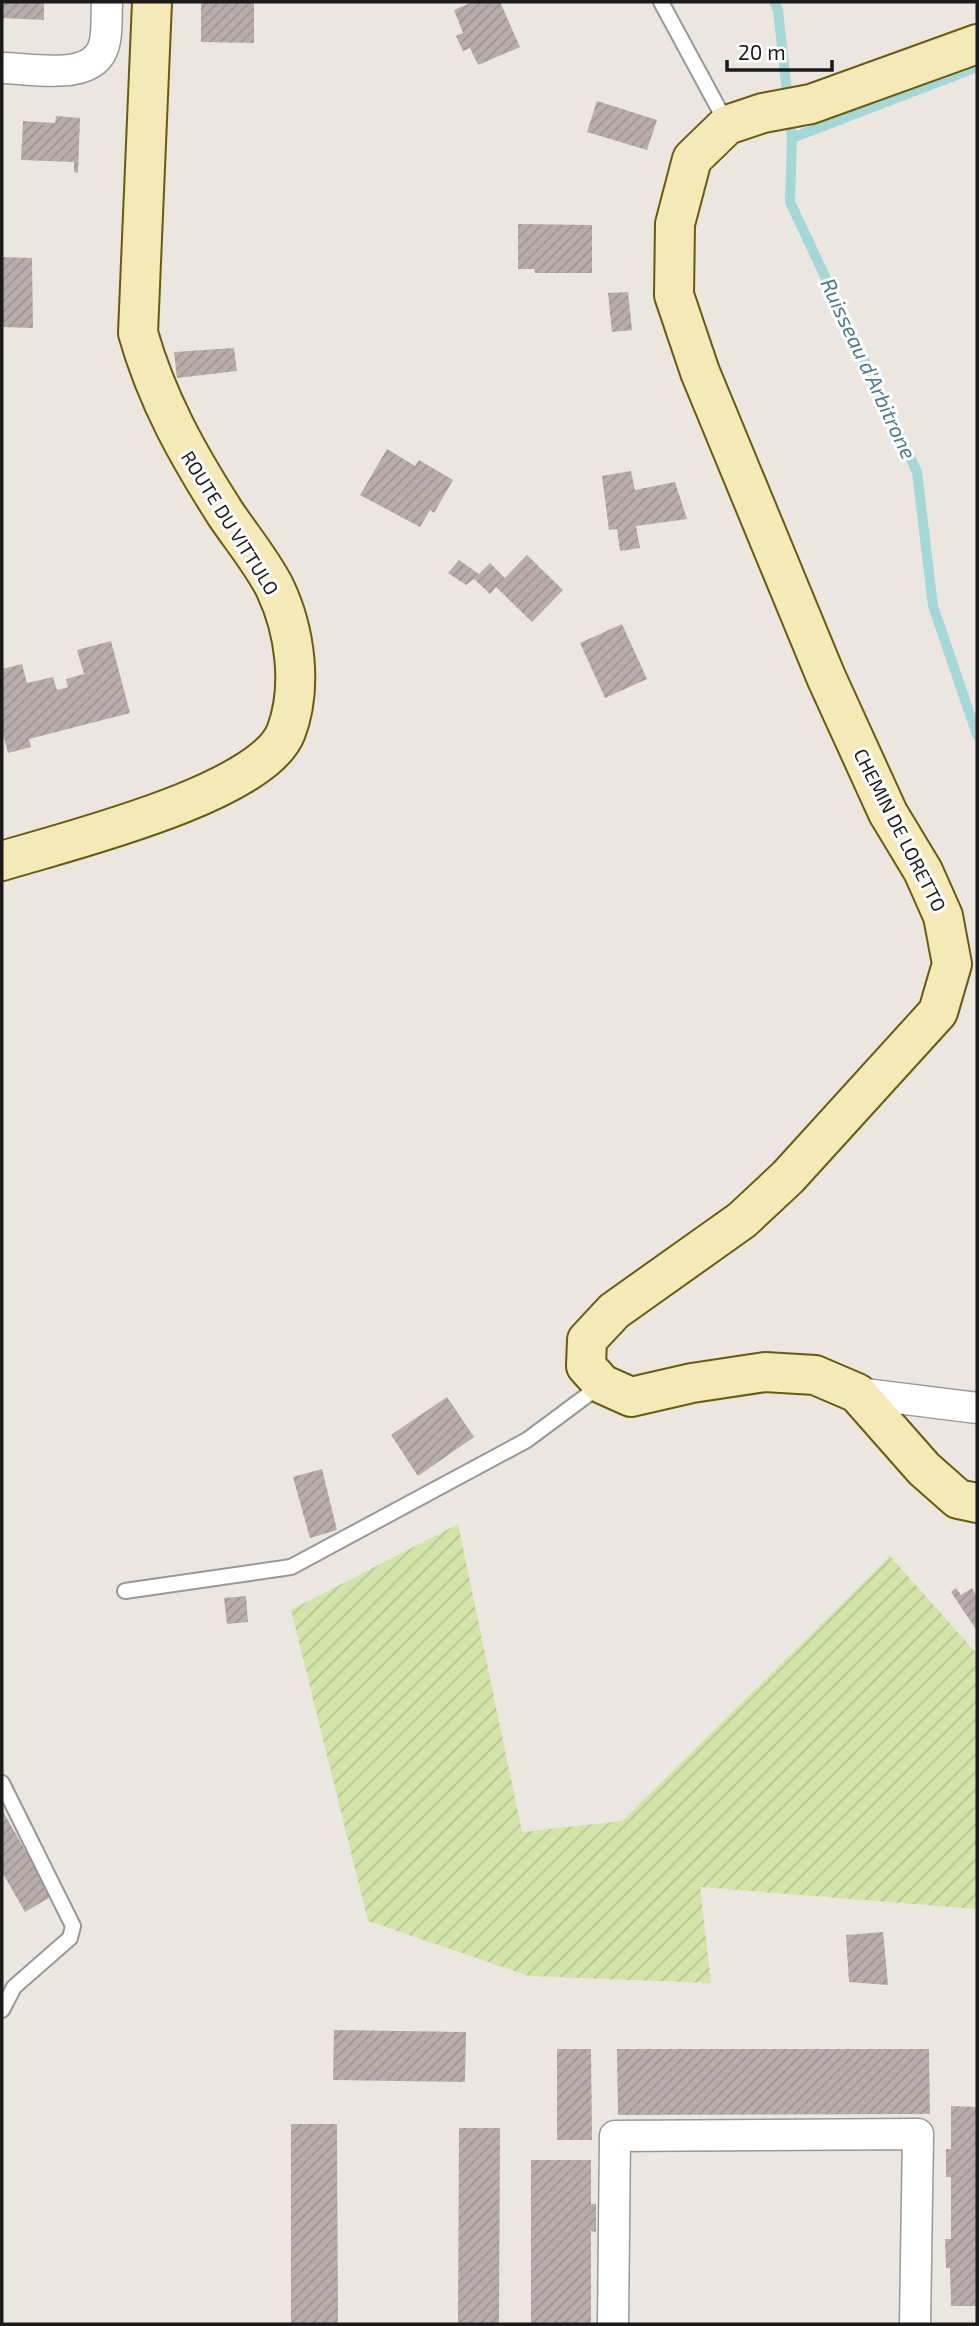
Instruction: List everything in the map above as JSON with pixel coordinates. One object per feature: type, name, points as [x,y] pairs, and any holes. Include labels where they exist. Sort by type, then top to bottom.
[{"type":"street","points":[[2,68],[80,69],[94,62],[104,46],[107,2]]},
{"type":"street","name":"ROUTE DU VITTULO","points":[[2,862],[177,807],[263,760],[285,734],[295,682],[294,647],[275,588],[180,442],[146,363],[138,333],[152,2]]},
{"type":"street","name":"CHEMIN DE LORETTO","points":[[603,1384],[586,1366],[587,1340],[614,1311],[742,1220],[788,1177],[938,1012],[952,964],[943,916],[923,871],[887,813],[826,677],[700,372],[674,295],[675,224],[692,159],[727,125],[763,113],[811,104],[977,44]]},
{"type":"street","points":[[603,1384],[631,1397],[765,1371],[815,1375],[858,1393],[977,1408]]},
{"type":"street","points":[[858,1393],[924,1469],[958,1499],[977,1503]]},
{"type":"street","points":[[613,2324],[615,2136],[918,2134],[915,2324]]},
{"type":"lane","points":[[661,2],[727,125]]},
{"type":"lane","points":[[125,1591],[291,1567],[527,1440],[603,1384]]},
{"type":"lane","points":[[2,1783],[73,1926],[71,1938],[14,1987],[2,2010]]},
{"type":"green space","points":[[458,1524],[522,1832],[622,1821],[890,1556],[977,1654],[977,1909],[700,1887],[711,1983],[529,1976],[368,1921],[291,1610]]},
{"type":"building","points":[[2,2],[44,2],[44,20],[2,18]]},
{"type":"building","points":[[201,2],[254,2],[254,43],[201,42]]},
{"type":"building","points":[[473,2],[500,2],[520,47],[478,65],[470,48],[463,51],[456,36],[463,33],[454,10]]},
{"type":"building","points":[[597,101],[657,120],[647,150],[587,132]]},
{"type":"building","points":[[56,116],[80,118],[78,173],[74,172],[74,162],[21,160],[23,121],[55,123]]},
{"type":"building","points":[[518,224],[592,225],[592,273],[535,273],[534,269],[518,269]]},
{"type":"building","points":[[2,257],[32,258],[33,328],[2,327]]},
{"type":"building","points":[[628,292],[632,330],[612,332],[608,293]]},
{"type":"building","points":[[234,348],[237,371],[177,378],[174,352]]},
{"type":"building","points":[[387,449],[415,466],[419,460],[453,480],[434,513],[430,510],[420,527],[360,495]]},
{"type":"building","points":[[631,471],[635,490],[675,482],[687,519],[636,526],[640,548],[620,551],[617,529],[609,530],[602,476]]},
{"type":"building","points":[[527,555],[563,590],[532,622],[496,587],[490,594],[474,579],[466,585],[448,573],[459,560],[479,574],[490,563],[505,578]]},
{"type":"building","points":[[622,624],[647,679],[605,698],[580,643]]},
{"type":"building","points":[[111,641],[130,713],[29,739],[31,747],[8,753],[2,730],[2,669],[22,664],[27,683],[53,677],[57,690],[68,687],[66,679],[84,674],[77,650]]},
{"type":"building","points":[[447,1397],[474,1437],[418,1476],[391,1435]]},
{"type":"building","points":[[322,1469],[337,1530],[310,1538],[293,1477]]},
{"type":"building","points":[[956,1588],[961,1595],[972,1588],[977,1597],[977,1631],[951,1592]]},
{"type":"building","points":[[246,1596],[248,1622],[227,1624],[224,1598]]},
{"type":"building","points":[[2,1810],[52,1896],[25,1912],[2,1872]]},
{"type":"building","points":[[883,1932],[888,1985],[849,1982],[846,1935]]},
{"type":"building","points":[[334,2030],[466,2032],[465,2082],[333,2080]]},
{"type":"building","points":[[557,2049],[591,2049],[592,2140],[557,2140]]},
{"type":"building","points":[[617,2049],[929,2049],[930,2114],[618,2115]]},
{"type":"building","points":[[951,2106],[977,2107],[977,2306],[951,2306],[950,2268],[946,2268],[945,2239],[951,2239],[951,2177],[946,2177],[946,2149],[951,2149]]},
{"type":"building","points":[[291,2124],[337,2124],[338,2324],[291,2324]]},
{"type":"building","points":[[459,2128],[500,2128],[499,2324],[458,2324]]},
{"type":"building","points":[[531,2160],[591,2160],[591,2204],[596,2204],[596,2232],[591,2231],[591,2324],[531,2324]]},
{"type":"waterway","name":"Ruisseau d'Arbitrone","points":[[774,2],[778,10],[792,138],[790,202],[917,472],[933,606],[977,735]]},
{"type":"waterway","points":[[792,138],[977,67]]}]
